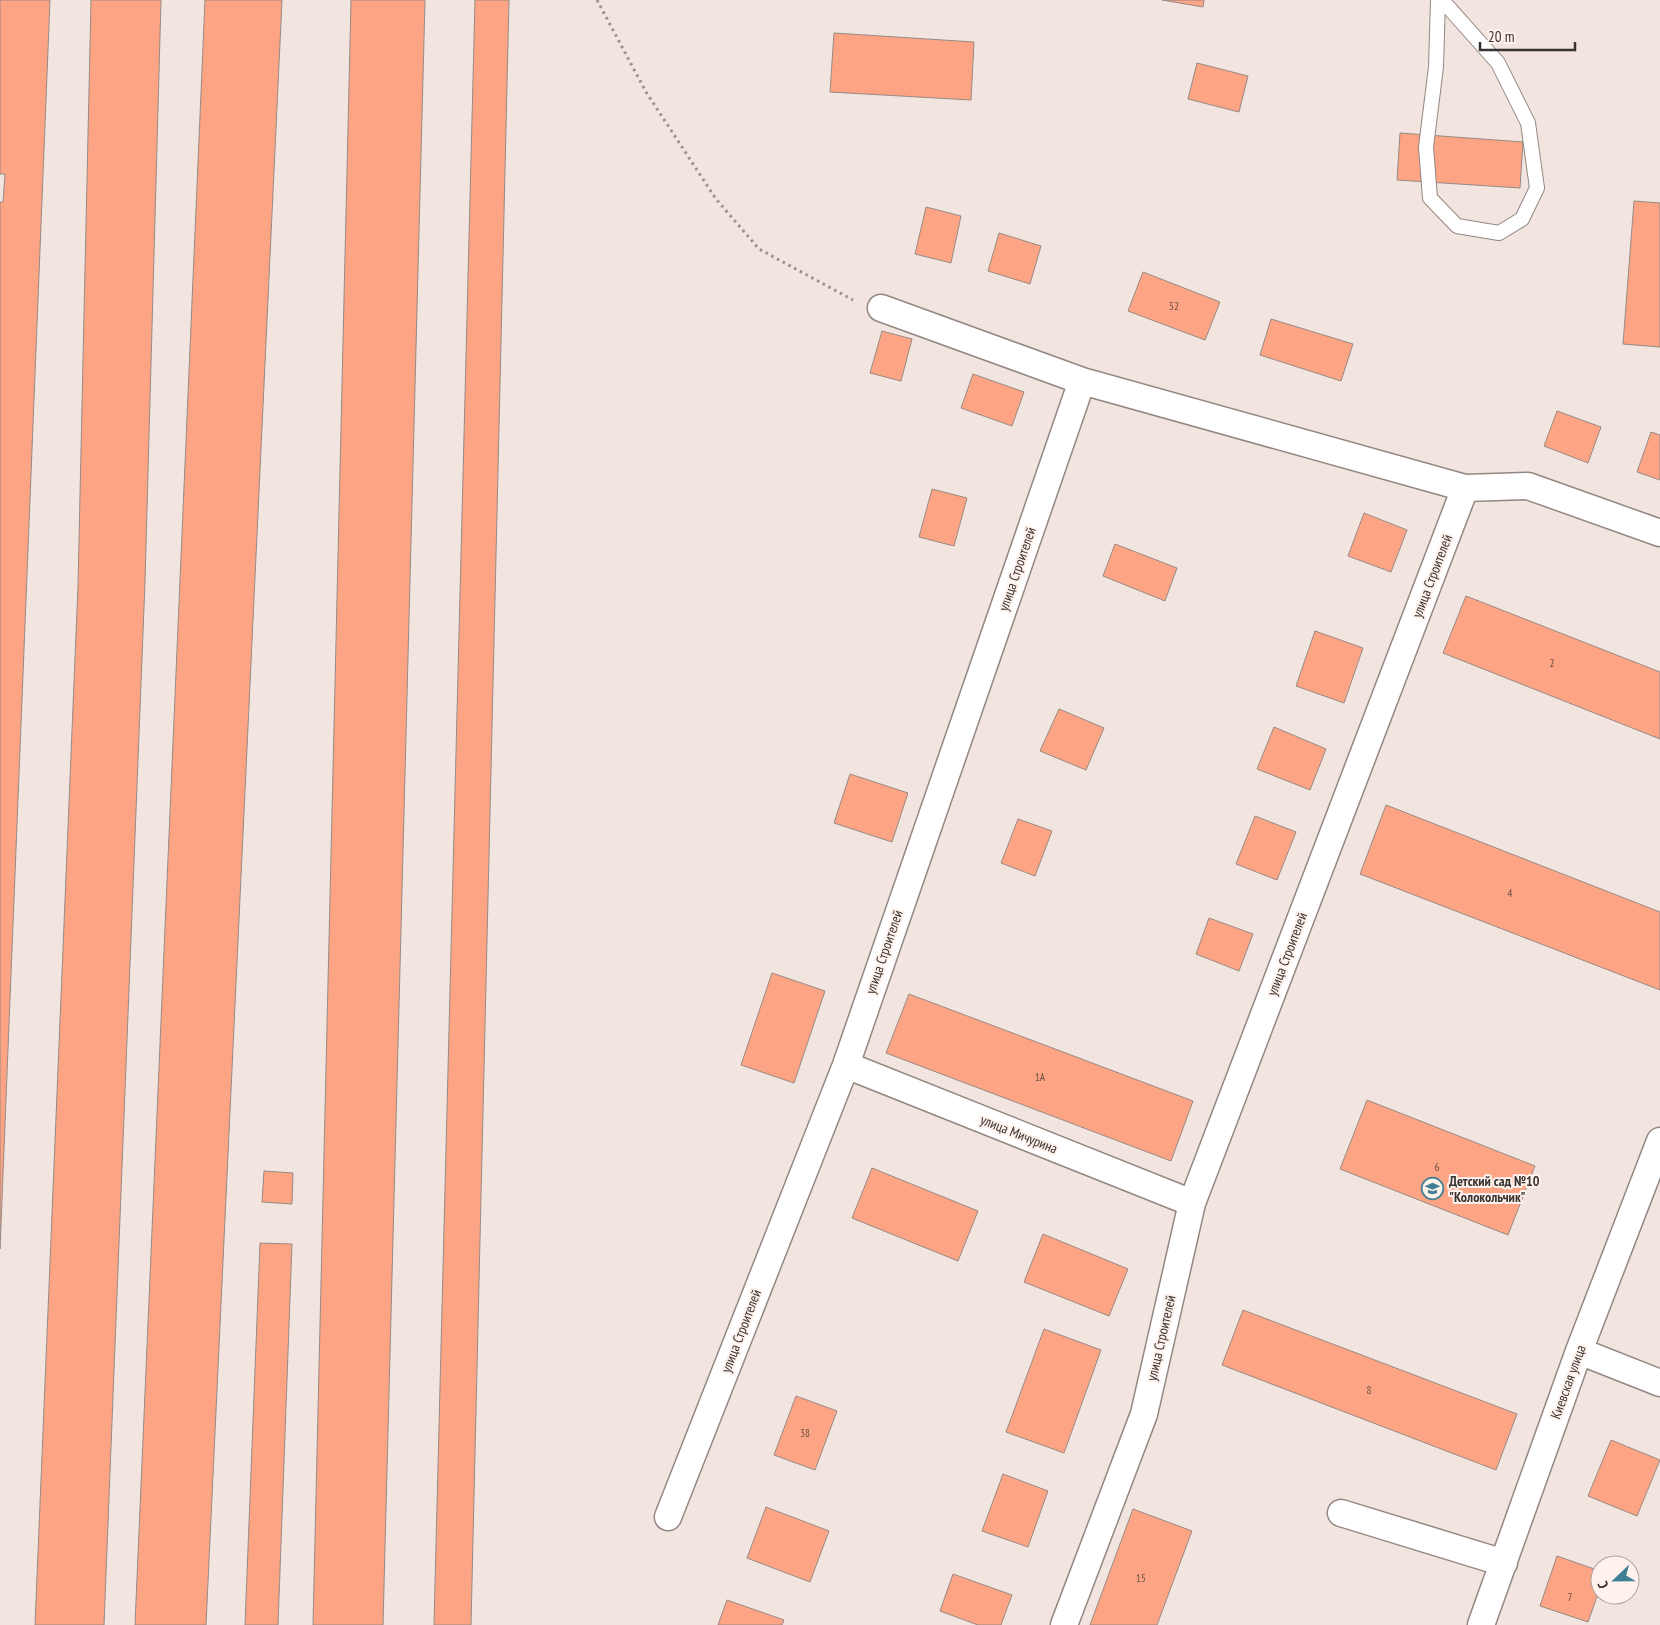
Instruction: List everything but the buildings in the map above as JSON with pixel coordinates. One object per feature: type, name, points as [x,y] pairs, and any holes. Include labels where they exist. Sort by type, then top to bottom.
[{"type":"street","points":[[881,308],[1082,381],[1465,488],[1528,486],[1660,533]]},
{"type":"street","name":"улица Строителей","points":[[668,1516],[846,1065],[1082,381]]},
{"type":"street","name":"улица Строителей","points":[[1064,1625],[1144,1414],[1192,1203],[1465,488]]},
{"type":"street","name":"улица Мичурина","points":[[846,1065],[1192,1203]]},
{"type":"street","name":"Киевская улица","points":[[1481,1625],[1579,1351],[1660,1141]]},
{"type":"street","points":[[1579,1351],[1660,1383]]},
{"type":"street","points":[[1341,1512],[1504,1563]]},
{"type":"lane","points":[[1438,0],[1436,67],[1426,148],[1430,198],[1457,226],[1500,233],[1522,219],[1537,188],[1528,124],[1498,63],[1442,0]]},
{"type":"path","points":[[597,0],[646,92],[716,199],[760,249],[847,298],[881,308]]},
{"type":"place","name":"Детский сад №10 \"Колокольчик\"","points":[[1433,1189]]}]
